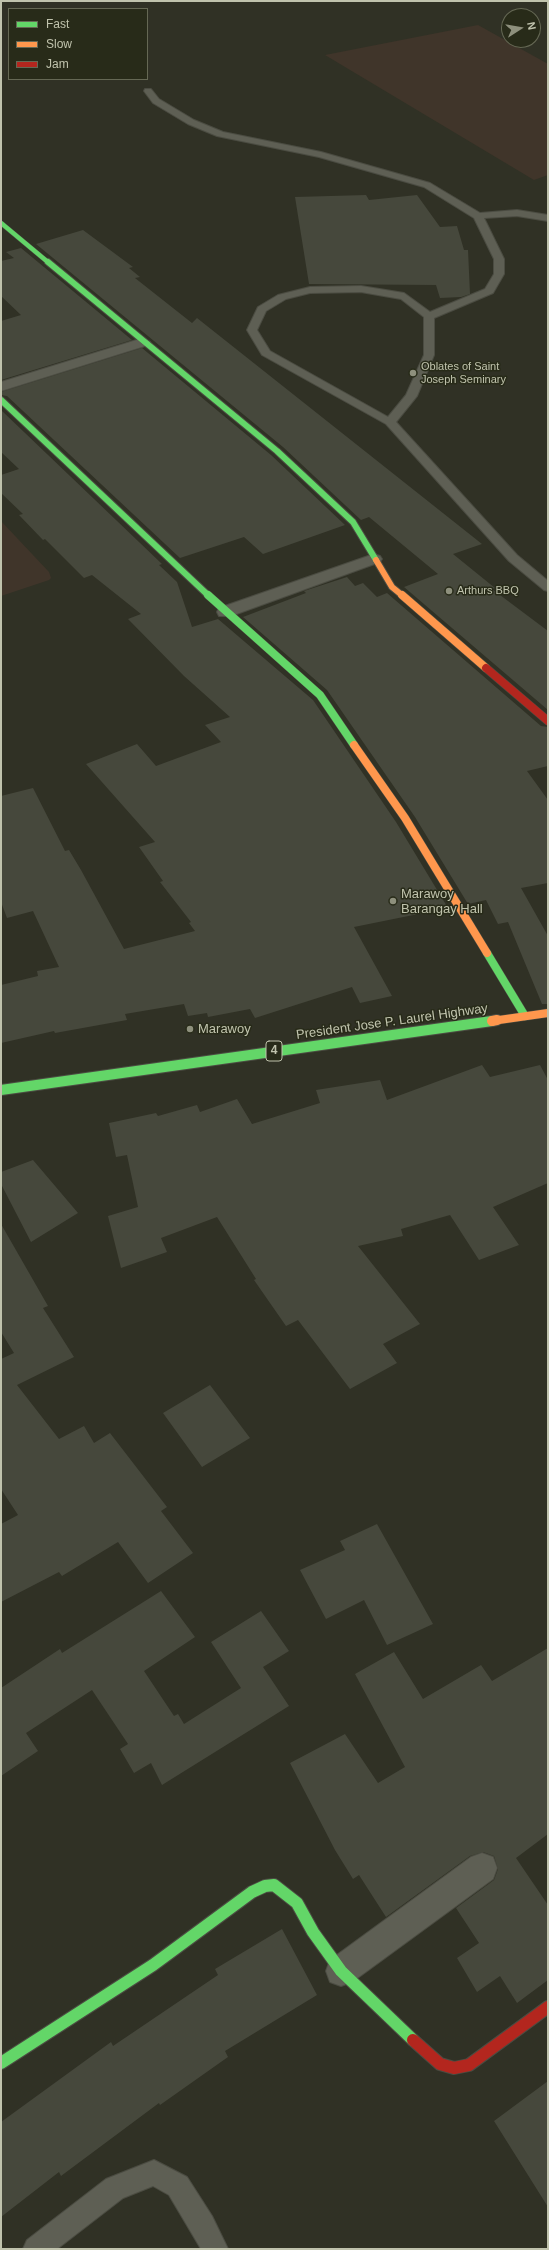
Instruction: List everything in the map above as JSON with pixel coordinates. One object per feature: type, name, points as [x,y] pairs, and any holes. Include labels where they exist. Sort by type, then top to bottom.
[{"type":"street","points":[[1,223],[143,342],[277,451],[353,522],[392,587],[548,722]]},
{"type":"street","points":[[1,387],[143,342]]},
{"type":"street","points":[[1,400],[225,612],[320,695],[405,818],[525,1016]]},
{"type":"street","points":[[225,612],[374,559]]},
{"type":"street","name":"President Jose P. Laurel Highway","points":[[1,1090],[548,1013]]},
{"type":"street","points":[[341,1971],[482,1868]]},
{"type":"street","points":[[1,2063],[153,1965],[252,1892],[265,1886],[274,1885],[297,1903],[313,1932],[341,1971],[429,2056],[440,2064],[454,2068],[469,2065],[548,2007]]},
{"type":"lane","points":[[148,92],[156,101],[191,122],[220,134],[321,156],[427,185],[478,216],[499,259],[499,274],[489,291],[429,316]]},
{"type":"lane","points":[[478,216],[517,213],[548,218]]},
{"type":"lane","points":[[429,316],[404,296],[361,289],[310,290],[282,297],[262,309],[252,330],[266,353],[390,422],[512,558],[548,587]]},
{"type":"lane","points":[[390,422],[411,396],[429,354],[429,316]]},
{"type":"lane","points":[[36,2249],[115,2188],[154,2173],[178,2186],[203,2225],[215,2249]]},
{"type":"shaded area","points":[[478,25],[501,38],[501,48],[519,48],[548,64],[548,175],[534,180],[325,55]]},
{"type":"shaded area","points":[[1,521],[49,572],[51,578],[49,580],[1,596]]},
{"type":"building","points":[[366,195],[369,200],[417,195],[440,227],[457,226],[464,250],[468,250],[470,294],[461,297],[440,298],[436,285],[309,284],[295,197]]},
{"type":"building","points":[[83,230],[133,267],[129,268],[140,277],[135,278],[192,323],[197,318],[482,544],[453,554],[495,588],[492,589],[548,631],[548,710],[404,587],[438,574],[369,517],[361,520],[283,447],[36,244]]},
{"type":"building","points":[[21,248],[132,340],[1,380],[1,321],[21,315],[1,296],[1,261],[14,258],[6,252]]},
{"type":"building","points":[[142,348],[271,455],[345,525],[263,554],[244,537],[180,558],[7,396],[1,395],[1,392]]},
{"type":"building","points":[[1,410],[162,564],[159,565],[177,582],[192,627],[218,619],[313,700],[396,822],[448,908],[354,927],[392,996],[360,1003],[352,987],[255,1018],[250,1009],[208,1017],[207,1013],[188,1016],[184,1004],[125,1014],[127,1020],[55,1033],[54,1031],[1,1043],[1,985],[38,976],[37,971],[59,967],[33,911],[7,918],[1,902],[1,796],[33,788],[65,851],[69,850],[124,949],[195,931],[189,923],[191,922],[160,882],[163,881],[139,847],[155,842],[86,764],[137,744],[156,766],[221,742],[205,725],[230,717],[184,676],[128,619],[141,614],[92,575],[84,578],[45,539],[43,540],[19,515],[23,514],[1,493],[1,475],[19,469],[1,452]]},
{"type":"building","points":[[347,577],[355,586],[363,583],[377,597],[387,593],[541,726],[548,727],[548,766],[527,771],[548,800],[548,883],[521,888],[548,936],[548,1004],[542,1004],[508,922],[498,924],[486,900],[468,904],[415,817],[327,690],[243,617],[306,593],[304,591]]},
{"type":"building","points":[[482,1065],[490,1077],[540,1065],[548,1080],[548,1183],[493,1207],[519,1245],[479,1260],[450,1215],[401,1229],[403,1236],[358,1246],[420,1324],[383,1344],[397,1363],[350,1389],[298,1320],[286,1326],[254,1280],[256,1279],[217,1217],[161,1238],[167,1252],[121,1268],[108,1216],[138,1207],[127,1155],[116,1157],[109,1123],[156,1113],[158,1116],[197,1105],[200,1112],[237,1099],[252,1124],[320,1103],[316,1090],[380,1080],[387,1100]]},
{"type":"building","points":[[33,1160],[78,1213],[31,1242],[1,1184],[1,1172]]},
{"type":"building","points":[[1,1224],[48,1306],[43,1308],[74,1357],[17,1385],[59,1439],[84,1426],[94,1443],[110,1433],[167,1507],[161,1511],[193,1553],[148,1583],[118,1542],[62,1576],[59,1572],[1,1602],[1,1524],[18,1515],[1,1489],[1,1359],[14,1353],[1,1332]]},
{"type":"building","points":[[210,1385],[250,1438],[202,1467],[163,1413]]},
{"type":"building","points":[[377,1524],[433,1624],[387,1645],[364,1600],[326,1619],[300,1570],[345,1550],[340,1541]]},
{"type":"building","points":[[161,1591],[195,1637],[144,1671],[174,1716],[178,1714],[184,1724],[241,1688],[211,1642],[261,1611],[289,1651],[263,1667],[289,1706],[162,1785],[151,1763],[134,1773],[120,1749],[128,1744],[92,1690],[26,1733],[38,1751],[1,1776],[1,1688],[60,1649],[62,1653]]},
{"type":"building","points":[[548,1648],[548,1834],[516,1858],[548,1905],[548,1980],[517,2003],[500,1976],[477,1992],[457,1958],[479,1943],[456,1908],[494,1880],[498,1869],[494,1856],[483,1852],[470,1856],[386,1917],[359,1875],[353,1879],[335,1850],[290,1763],[345,1734],[378,1783],[405,1767],[355,1674],[394,1652],[423,1699],[481,1665],[492,1681]]},
{"type":"building","points":[[282,1929],[317,1995],[225,2051],[228,2057],[160,2105],[159,2103],[61,2176],[59,2172],[1,2217],[1,2122],[111,2042],[113,2046],[218,1975],[215,1969]]},
{"type":"building","points":[[548,2081],[548,2207],[494,2121]]},
{"type":"traffic: fast","points":[[1,223],[277,451],[353,522],[376,560]]},
{"type":"traffic: fast","points":[[1,400],[225,612],[320,695],[354,745]]},
{"type":"traffic: fast","points":[[487,953],[525,1016]]},
{"type":"traffic: fast","points":[[1,1090],[492,1021]]},
{"type":"traffic: fast","points":[[1,2063],[153,1965],[252,1892],[265,1886],[274,1885],[297,1903],[313,1932],[341,1971],[413,2040]]},
{"type":"traffic: slow","points":[[376,560],[392,587],[486,668]]},
{"type":"traffic: slow","points":[[354,745],[405,818],[487,953]]},
{"type":"traffic: slow","points":[[492,1021],[548,1013]]},
{"type":"traffic: jam","points":[[486,668],[548,721]]},
{"type":"traffic: jam","points":[[413,2040],[440,2064],[454,2068],[469,2065],[548,2007]]},
{"type":"place","name":"Oblates of Saint Joseph Seminary","points":[[413,373]]},
{"type":"place","name":"Arthurs BBQ","points":[[449,591]]},
{"type":"place","name":"Marawoy Barangay Hall","points":[[393,901]]},
{"type":"place","name":"Marawoy","points":[[190,1029]]}]
